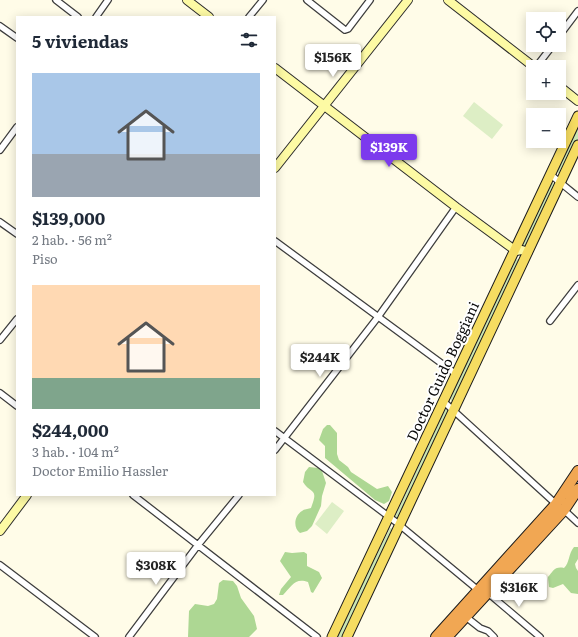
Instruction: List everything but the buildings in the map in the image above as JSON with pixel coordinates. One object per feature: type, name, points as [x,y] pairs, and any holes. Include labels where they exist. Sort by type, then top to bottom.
[{"type":"highway","points":[[560,507],[578,470]]},
{"type":"highway","points":[[436,637],[483,591],[578,489]]},
{"type":"highway","points":[[453,635],[483,591]]},
{"type":"main road","name":"Doctor Guido Boggiani","points":[[332,637],[443,401],[516,251],[578,116]]},
{"type":"main road","name":"Doctor Guido Boggiani","points":[[347,637],[578,145]]},
{"type":"street","points":[[56,0],[77,16]]},
{"type":"street","points":[[97,16],[108,0]]},
{"type":"street","points":[[187,0],[208,16]]},
{"type":"street","points":[[250,16],[263,0]]},
{"type":"street","points":[[307,0],[346,30],[370,0]]},
{"type":"street","points":[[276,167],[408,0]]},
{"type":"street","points":[[448,0],[526,60]]},
{"type":"street","points":[[566,27],[578,11]]},
{"type":"street","points":[[0,26],[16,37]]},
{"type":"street","points":[[541,60],[547,52]]},
{"type":"street","points":[[276,69],[456,207],[516,251],[519,256],[527,255]]},
{"type":"street","points":[[566,92],[578,101]]},
{"type":"street","points":[[0,150],[16,128]]},
{"type":"street","points":[[551,175],[578,197]]},
{"type":"street","points":[[276,449],[378,317],[456,207]]},
{"type":"street","points":[[0,222],[16,233]]},
{"type":"street","points":[[276,242],[456,374]]},
{"type":"street","points":[[550,321],[578,285]]},
{"type":"street","points":[[0,340],[16,320]]},
{"type":"street","points":[[0,393],[16,405]]},
{"type":"street","points":[[443,401],[578,523]]},
{"type":"street","points":[[276,432],[389,516],[540,637]]},
{"type":"street","points":[[0,531],[26,496]]},
{"type":"street","points":[[134,496],[317,637]]},
{"type":"street","points":[[129,637],[198,545],[238,496]]},
{"type":"street","points":[[0,565],[95,637]]},
{"type":"street","points":[[466,617],[480,628],[488,631],[494,637]]},
{"type":"green space","points":[[474,102],[503,125],[492,139],[463,116]]},
{"type":"green space","points":[[578,124],[578,140],[563,174],[558,173],[558,170]]},
{"type":"green space","points":[[552,183],[557,184],[528,247],[523,247],[523,244]]},
{"type":"green space","points":[[521,259],[453,402],[451,401],[451,397],[516,260]]},
{"type":"green space","points":[[448,409],[450,411],[398,520],[395,517],[445,410]]},
{"type":"green space","points":[[327,425],[330,425],[337,433],[337,454],[339,460],[348,467],[351,472],[377,489],[388,486],[392,492],[389,501],[384,504],[375,500],[325,458],[325,446],[319,440],[323,429]]},
{"type":"green space","points":[[309,467],[318,468],[322,471],[326,483],[321,506],[312,526],[307,531],[300,533],[295,525],[297,516],[303,510],[311,508],[314,497],[313,492],[303,482],[305,472]]},
{"type":"green space","points":[[332,502],[344,511],[327,534],[315,524]]},
{"type":"green space","points":[[390,528],[394,529],[343,637],[336,637]]},
{"type":"green space","points":[[574,547],[578,547],[578,559],[575,564],[578,571],[578,594],[571,593],[563,584],[553,588],[549,587],[548,577],[556,569],[564,568]]},
{"type":"green space","points":[[285,552],[304,552],[307,554],[307,566],[319,572],[322,578],[313,593],[311,592],[308,582],[300,581],[296,582],[283,595],[279,595],[281,589],[291,577],[280,561]]},
{"type":"green space","points":[[223,580],[233,581],[237,586],[241,598],[254,616],[257,629],[249,637],[188,637],[189,611],[195,604],[208,606],[214,604],[217,599],[219,583]]}]
